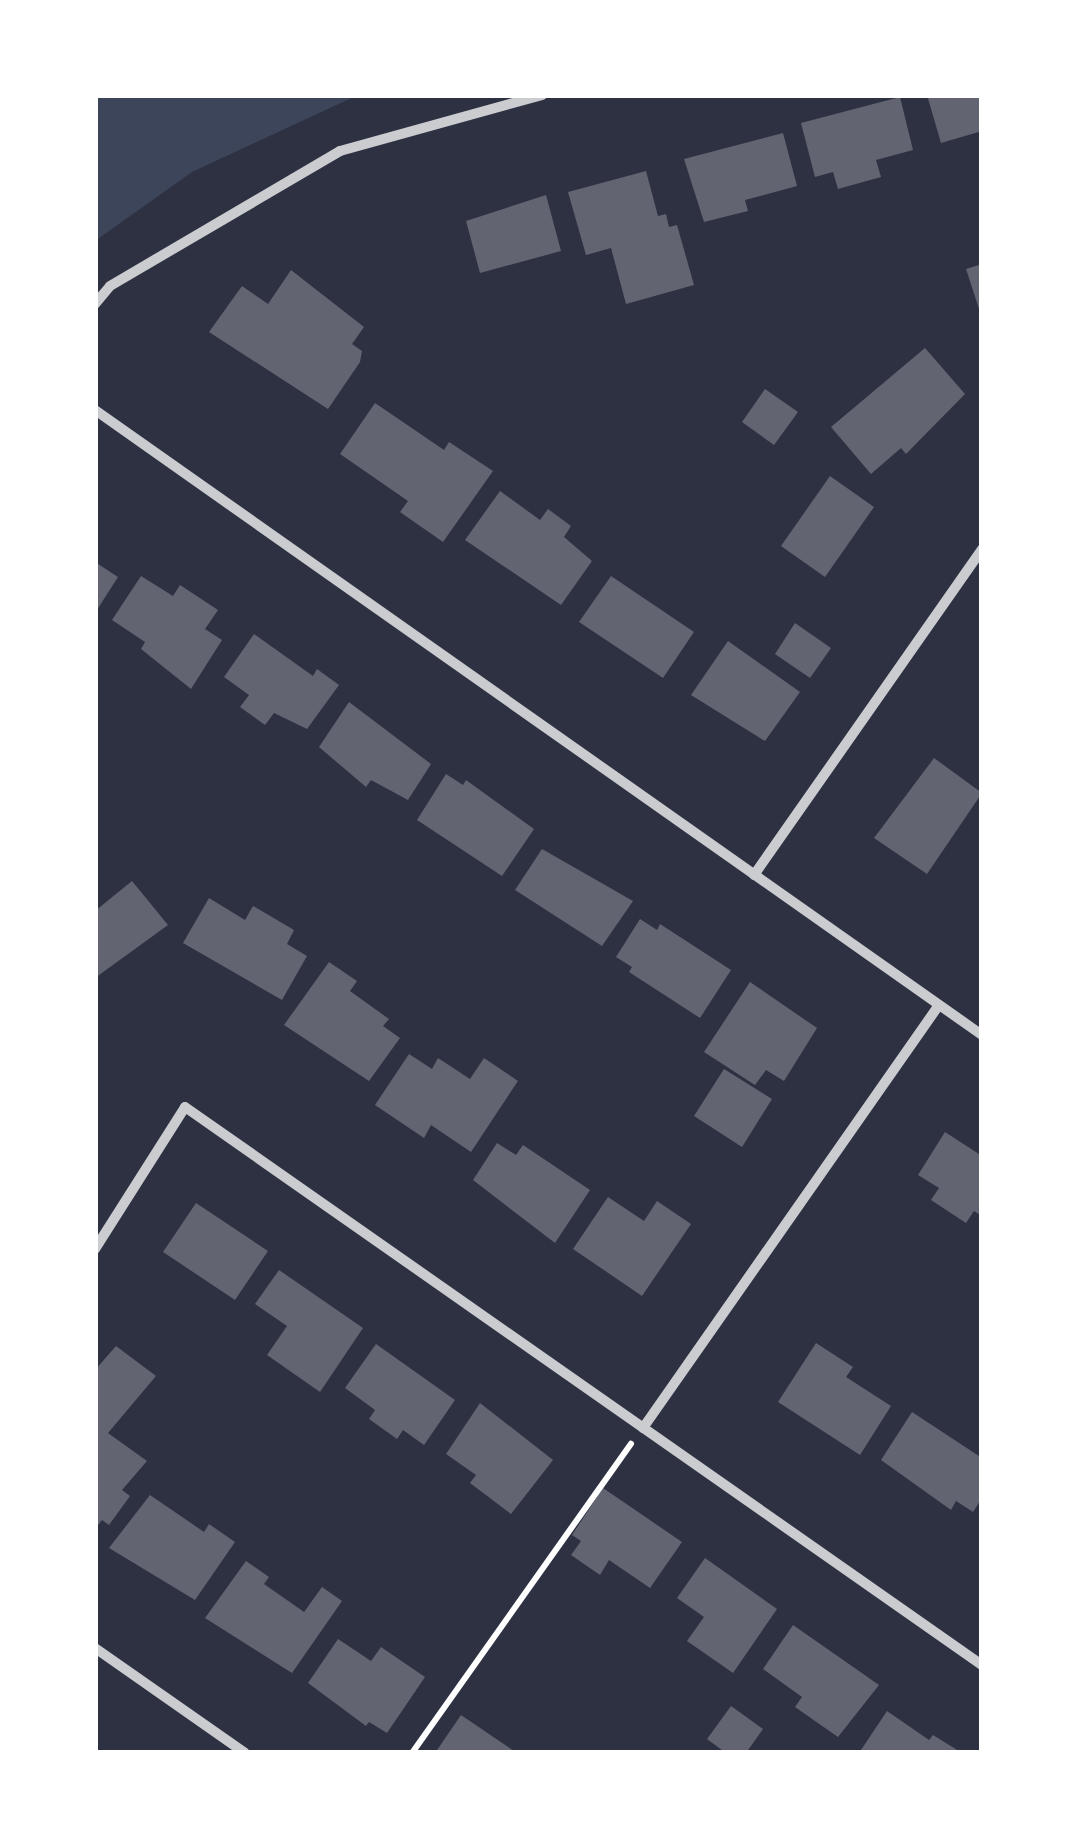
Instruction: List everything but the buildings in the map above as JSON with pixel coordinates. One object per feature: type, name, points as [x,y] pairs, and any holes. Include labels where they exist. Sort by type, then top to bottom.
[{"type":"street","points":[[95,304],[110,286],[340,151],[542,95]]},
{"type":"street","points":[[95,410],[982,1035]]},
{"type":"street","points":[[754,874],[982,548]]},
{"type":"street","points":[[643,1428],[939,1005]]},
{"type":"street","points":[[95,1248],[186,1107],[982,1666]]},
{"type":"street","points":[[95,1648],[245,1753]]},
{"type":"path","points":[[412,1753],[643,1428]]},
{"type":"shaded area","points":[[95,95],[358,95],[192,172],[95,241]]}]
